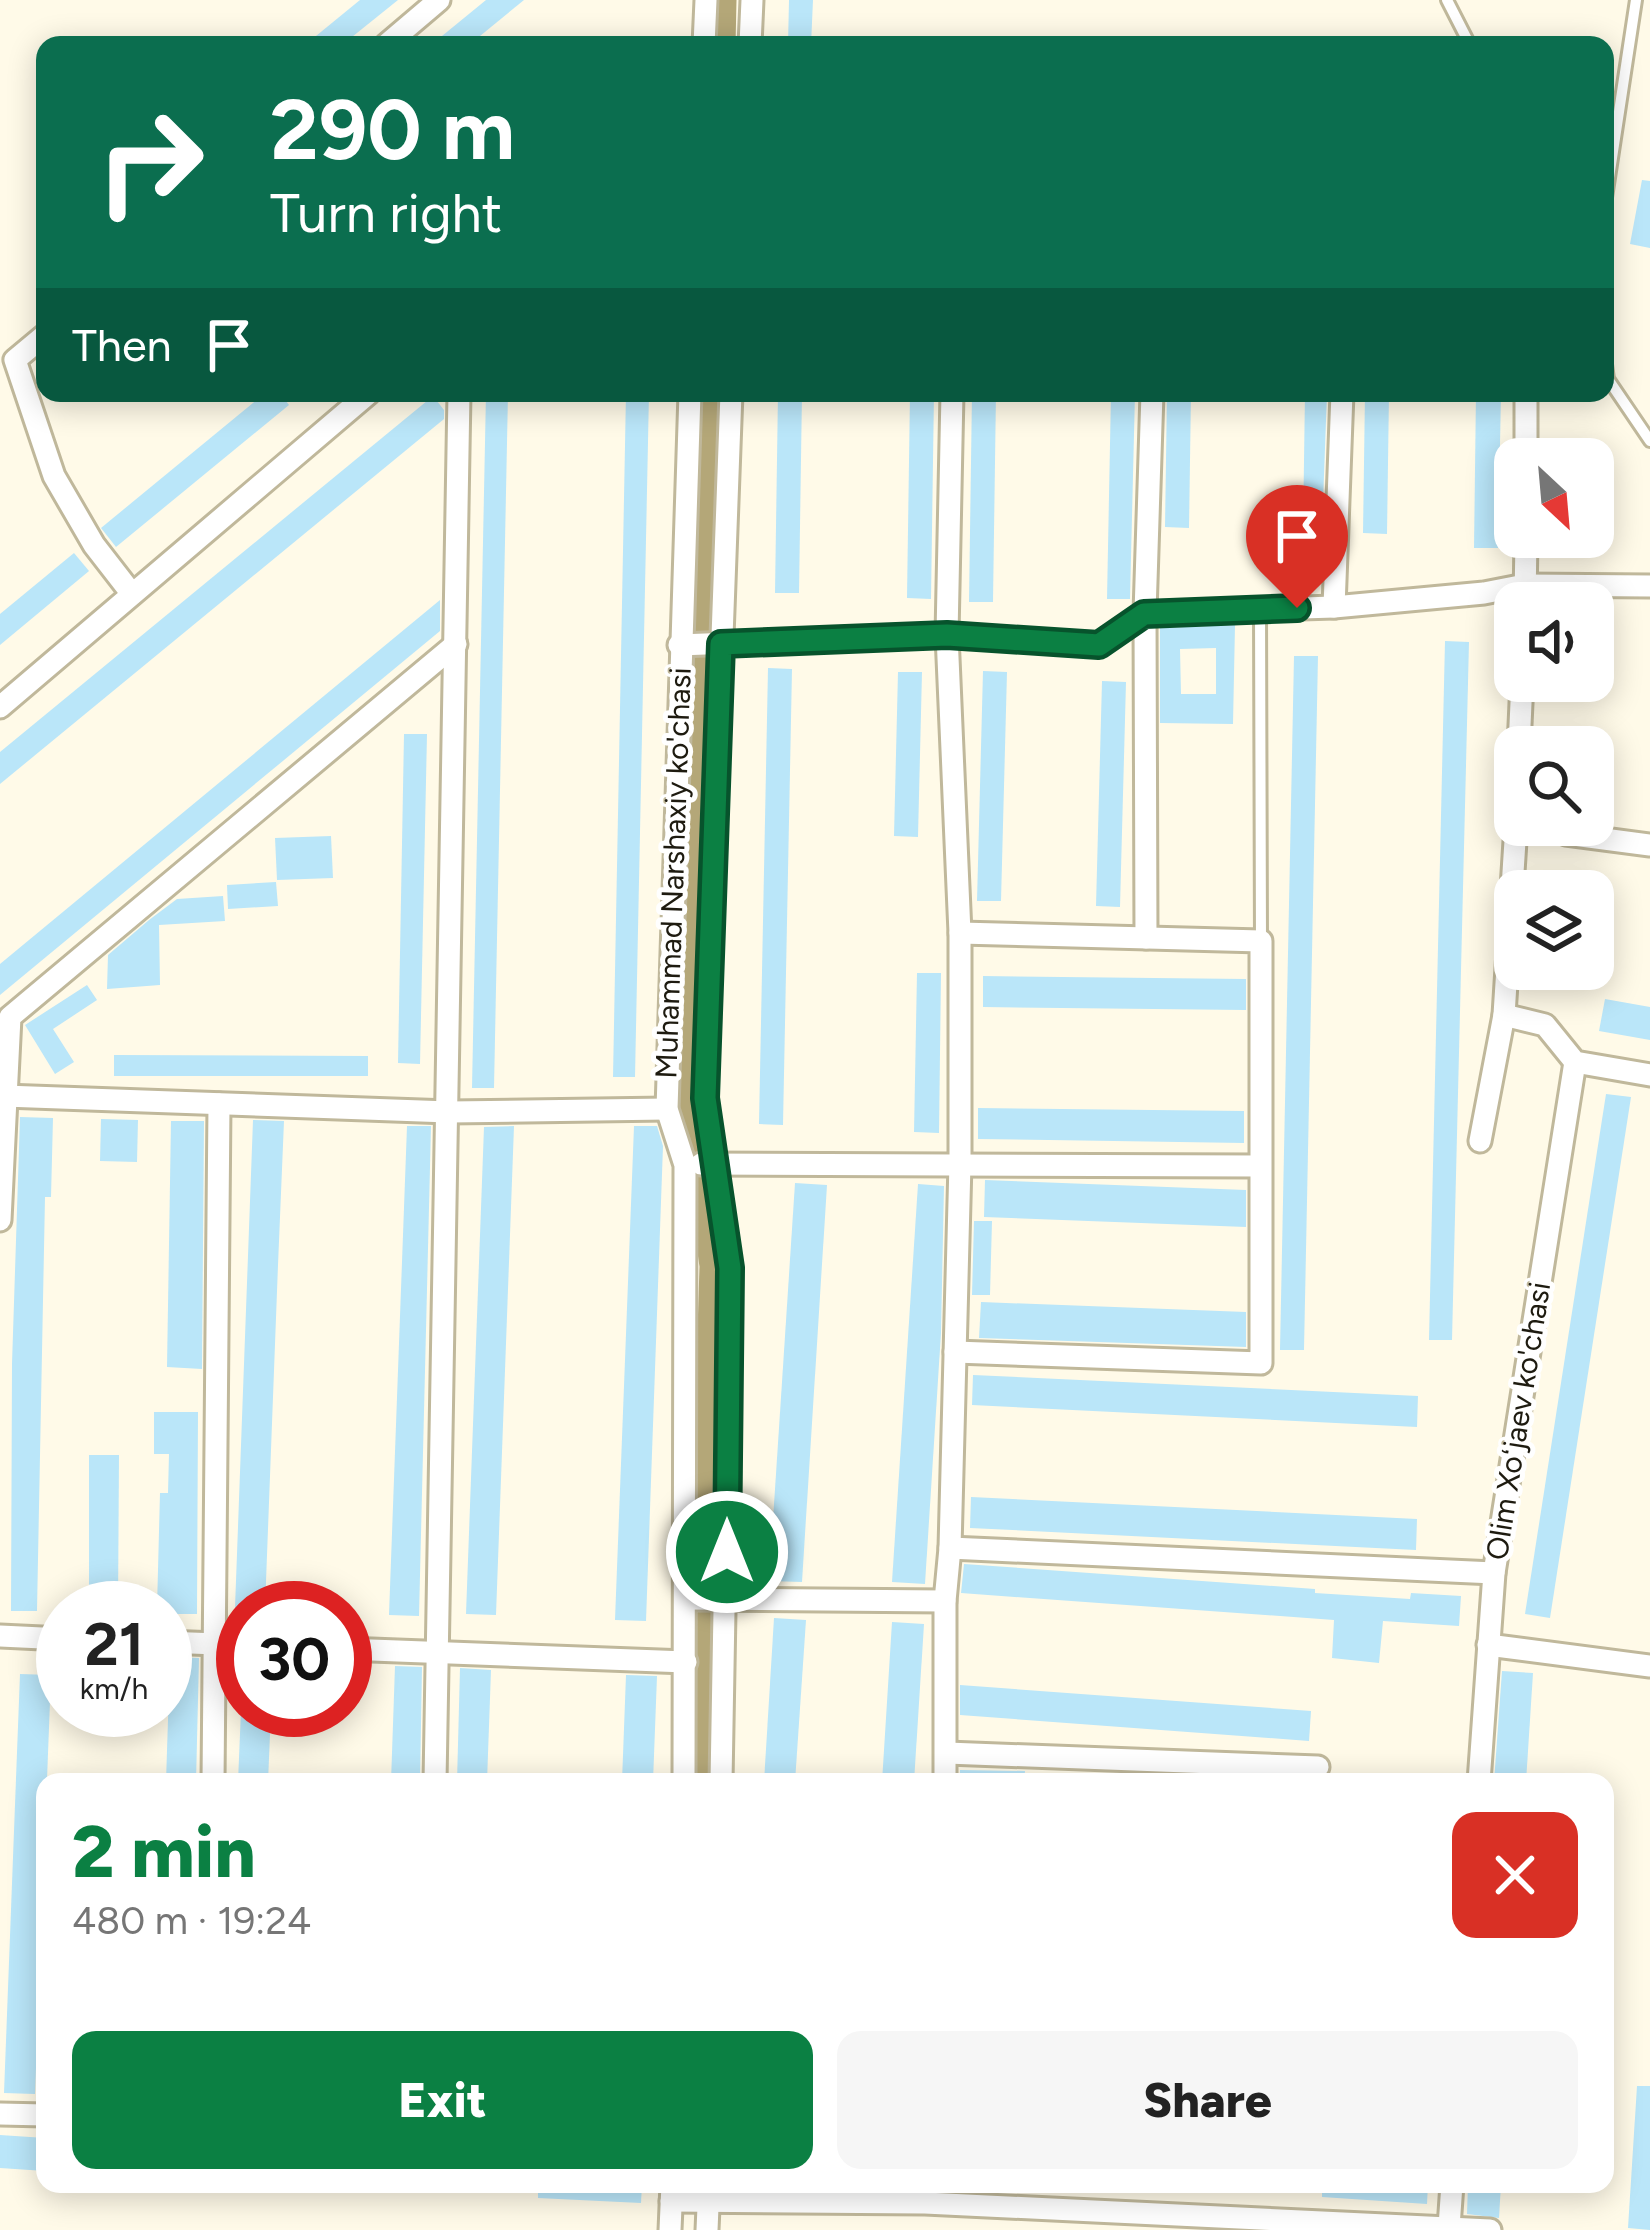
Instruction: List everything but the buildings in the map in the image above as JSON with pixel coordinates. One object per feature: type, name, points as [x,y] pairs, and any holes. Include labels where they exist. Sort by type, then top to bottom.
[{"type":"street","points":[[397,36],[439,0]]},
{"type":"street","points":[[704,36],[706,0]]},
{"type":"street","points":[[750,36],[752,0]]},
{"type":"street","points":[[36,342],[15,360],[55,476],[94,545],[131,593]]},
{"type":"street","points":[[0,706],[358,402]]},
{"type":"street","points":[[435,1773],[459,402]]},
{"type":"street","name":"Muhammad Narshaxiy ko'chasi","points":[[684,1773],[685,1165],[667,1109],[690,402]]},
{"type":"street","points":[[721,1773],[730,1268],[705,1098],[731,402]]},
{"type":"street","points":[[945,1773],[945,1601],[960,1163],[960,932],[947,635],[952,402]]},
{"type":"street","points":[[1146,938],[1144,614],[1152,402]]},
{"type":"street","points":[[1334,607],[1342,402]]},
{"type":"street","points":[[1526,402],[1526,438]]},
{"type":"street","points":[[1614,588],[1650,586]]},
{"type":"street","points":[[680,646],[947,635],[1099,645],[1144,614],[1334,607],[1494,593]]},
{"type":"street","points":[[0,1220],[10,1017],[456,644]]},
{"type":"street","points":[[1614,840],[1650,845]]},
{"type":"street","points":[[1480,1141],[1504,1015],[1515,846]]},
{"type":"street","points":[[955,1352],[1261,1363],[1262,941],[960,932]]},
{"type":"street","points":[[1504,1015],[1545,1025],[1575,1062],[1650,1075]]},
{"type":"street","name":"Olim Xoʻjaev ko'chasi","points":[[1480,1773],[1494,1574],[1575,1062]]},
{"type":"street","points":[[4,1096],[449,1112],[667,1109]]},
{"type":"street","points":[[213,1773],[219,1104]]},
{"type":"street","points":[[685,1165],[1258,1166]]},
{"type":"street","points":[[950,1548],[1494,1574]]},
{"type":"street","points":[[686,1599],[945,1601]]},
{"type":"street","points":[[0,1636],[36,1638]]},
{"type":"street","points":[[192,1643],[214,1644]]},
{"type":"street","points":[[1488,1645],[1650,1666]]},
{"type":"street","points":[[372,1650],[686,1662]]},
{"type":"street","points":[[946,1753],[1318,1767]]},
{"type":"street","points":[[0,2114],[36,2115]]},
{"type":"street","points":[[670,2230],[671,2193]]},
{"type":"street","points":[[707,2230],[709,2193],[925,2194],[1490,2230]]},
{"type":"street","points":[[1449,2227],[1451,2193]]},
{"type":"lane","points":[[1447,0],[1465,36]]},
{"type":"lane","points":[[1614,141],[1636,0]]},
{"type":"lane","points":[[1614,69],[1624,70]]},
{"type":"lane","points":[[1614,388],[1650,441]]},
{"type":"lane","points":[[1260,610],[1262,941]]},
{"type":"waterway","points":[[725,36],[726,0]]},
{"type":"waterway","points":[[706,1580],[710,1266],[682,1065],[703,687],[711,402]]},
{"type":"waterway","points":[[702,1773],[707,1617]]},
{"type":"route","points":[[727,1552],[730,1268],[705,1098],[721,644],[947,635],[1099,645],[1144,614],[1297,608]]}]
